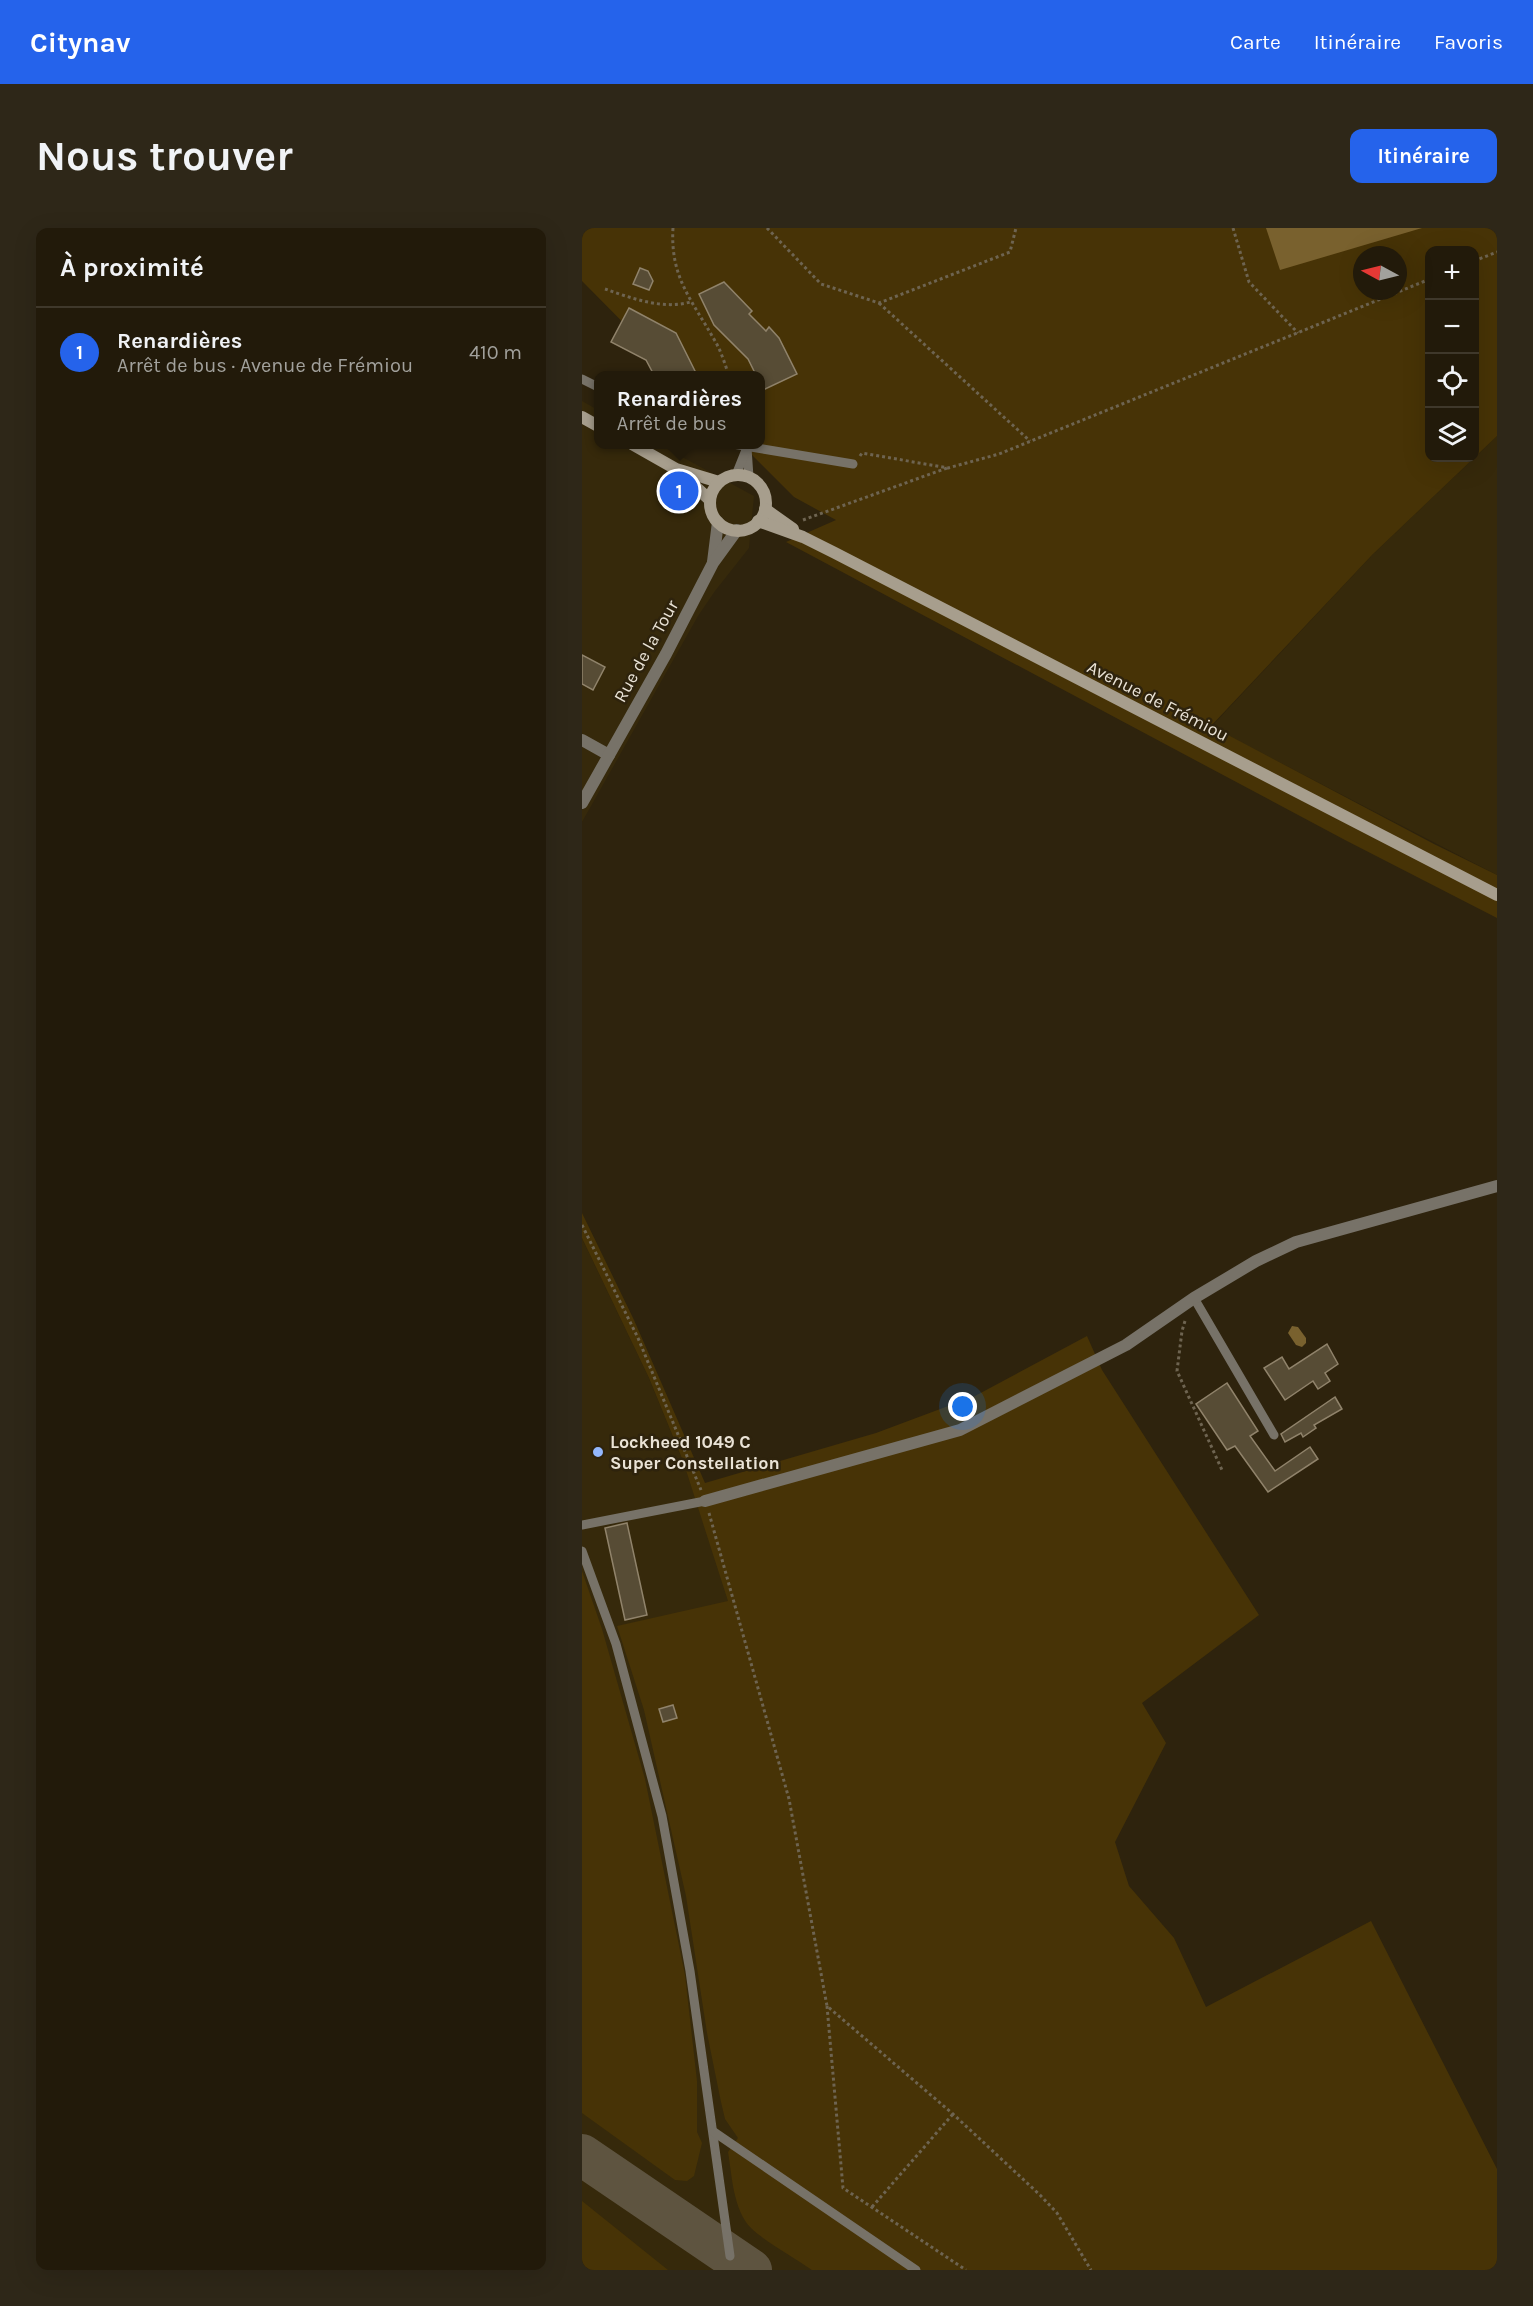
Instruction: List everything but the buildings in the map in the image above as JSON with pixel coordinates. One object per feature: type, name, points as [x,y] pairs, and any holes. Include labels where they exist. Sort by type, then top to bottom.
[{"type":"main road","points":[[641,449],[676,469],[710,500]]},
{"type":"main road","points":[[676,469],[719,482]]},
{"type":"main road","points":[[736,475],[749,477],[763,490],[766,500],[765,509],[758,521],[745,530],[730,529],[718,522],[710,500],[719,482],[736,475]]},
{"type":"main road","name":"Avenue de Frémiou","points":[[765,509],[803,537]]},
{"type":"main road","name":"Avenue de Frémiou","points":[[758,521],[803,537],[1497,895]]},
{"type":"street","name":"Rue de la Tour","points":[[713,563],[718,522]]},
{"type":"street","name":"Rue de la Tour","points":[[582,803],[666,654],[713,563],[737,530]]},
{"type":"street","points":[[582,741],[609,755]]},
{"type":"street","points":[[705,1501],[960,1430],[1126,1345],[1194,1298],[1256,1261],[1296,1242],[1497,1186]]},
{"type":"lane","points":[[736,475],[746,449]]},
{"type":"lane","points":[[747,449],[749,477]]},
{"type":"lane","points":[[759,449],[853,464]]},
{"type":"lane","points":[[1194,1298],[1274,1435]]},
{"type":"lane","points":[[582,1525],[705,1501]]},
{"type":"lane","points":[[582,1551],[616,1644],[662,1816],[690,1971],[730,2256]]},
{"type":"lane","points":[[714,2132],[916,2270]]},
{"type":"path","points":[[673,228],[672,247],[681,284],[716,343],[727,371]]},
{"type":"path","points":[[767,228],[821,284],[879,303],[1030,441]]},
{"type":"path","points":[[879,303],[1010,252],[1016,228]]},
{"type":"path","points":[[1233,228],[1250,282],[1298,333]]},
{"type":"path","points":[[1479,259],[1497,252]]},
{"type":"path","points":[[801,520],[948,468],[999,454],[1425,281]]},
{"type":"path","points":[[605,289],[664,304],[678,305],[691,301]]},
{"type":"path","points":[[853,464],[862,453],[948,468]]},
{"type":"path","points":[[582,1225],[638,1338],[705,1501],[789,1799],[827,2006],[843,2188],[966,2270]]},
{"type":"path","points":[[1186,1320],[1182,1331],[1177,1371],[1222,1470]]},
{"type":"path","points":[[827,2006],[954,2114],[1040,2195],[1057,2213],[1091,2270]]},
{"type":"path","points":[[872,2207],[954,2114]]},
{"type":"shaded area","points":[[582,228],[1497,228],[1497,436],[1479,453],[1479,246],[1425,246],[1425,462],[1470,462],[1372,555],[1211,726],[1497,875],[1497,918],[1345,840],[786,542],[836,520],[794,497],[746,449],[765,449],[765,371],[671,371],[582,281]]},
{"type":"shaded area","points":[[1266,228],[1422,228],[1361,246],[1353,246],[1353,248],[1280,270]]},
{"type":"shaded area","points":[[582,401],[594,408],[594,449],[667,449],[754,496],[749,548],[698,616],[582,822]]},
{"type":"shaded area","points":[[1497,436],[1497,875],[1211,727],[1372,555],[1470,462],[1479,462],[1479,453]]},
{"type":"shaded area","points":[[582,1213],[634,1320],[705,1483],[876,1433],[975,1396],[1087,1336],[1102,1370],[1259,1615],[1142,1703],[1166,1743],[1115,1842],[1129,1886],[1174,1938],[1206,2007],[1371,1921],[1497,2169],[1497,2270],[812,2270],[751,2228],[740,2212],[734,2192],[728,2152],[738,2138],[725,2119],[707,2033],[686,1896],[644,1710],[617,1626],[728,1601],[683,1461],[649,1378],[582,1238]]},
{"type":"shaded area","points":[[582,1238],[649,1378],[683,1461],[952,2270],[582,2270]]},
{"type":"shaded area","points":[[1292,1326],[1298,1327],[1306,1338],[1306,1343],[1302,1347],[1296,1345],[1288,1333]]},
{"type":"shaded area","points":[[582,1571],[602,1629],[645,1779],[685,1975],[697,2081],[697,2132],[702,2143],[694,2176],[687,2181],[675,2180],[582,2113]]},
{"type":"shaded area","points":[[582,2201],[668,2270],[582,2270]]},
{"type":"taxiway","points":[[582,2155],[751,2270]]},
{"type":"place","name":"Renardières","points":[[679,491]]},
{"type":"place","name":"Lockheed 1049 C Super Constellation","points":[[598,1452]]}]
